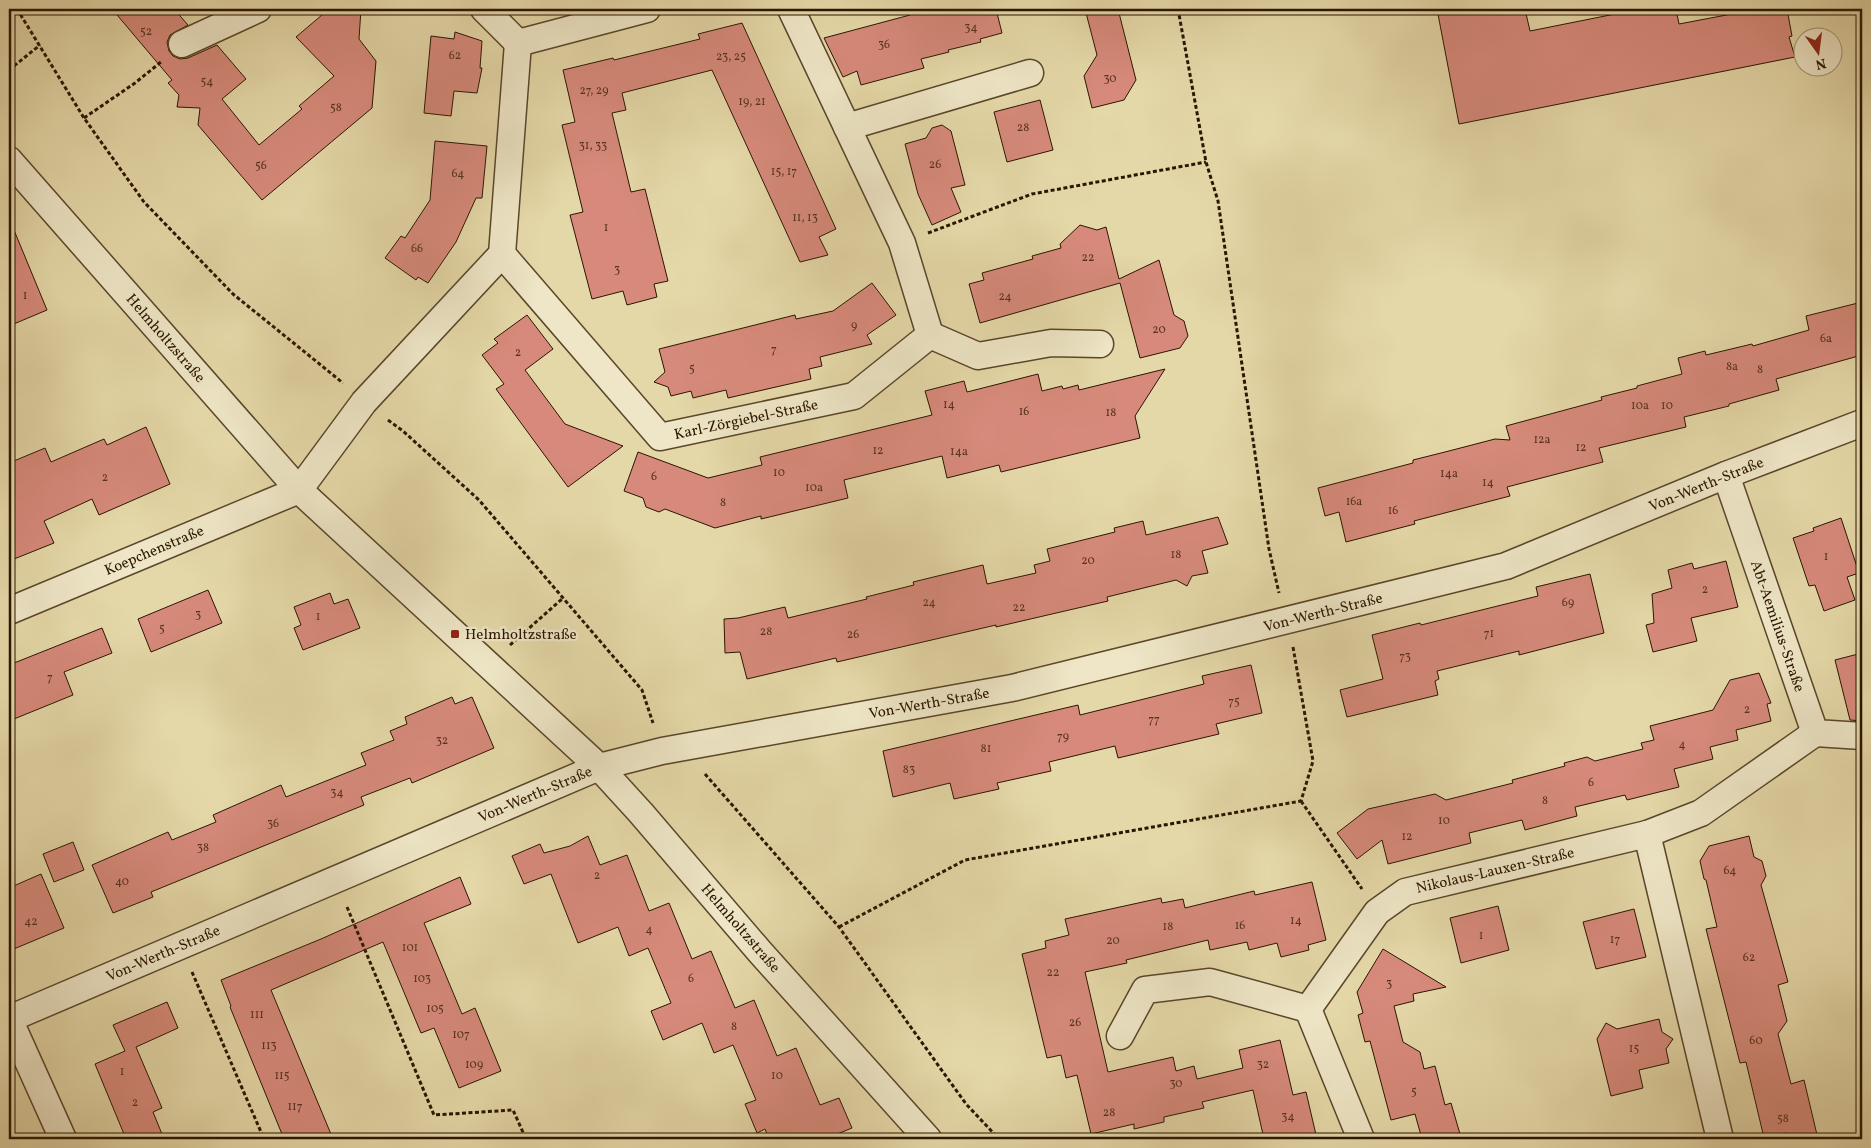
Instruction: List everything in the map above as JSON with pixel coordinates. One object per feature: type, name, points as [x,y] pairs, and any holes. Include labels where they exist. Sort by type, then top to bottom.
[{"type":"street","points":[[182,44],[258,9]]},
{"type":"street","points":[[299,490],[364,402],[502,254],[518,43],[484,9]]},
{"type":"street","points":[[518,43],[648,9]]},
{"type":"street","points":[[791,9],[902,243],[930,335],[978,356],[1051,343],[1100,344]]},
{"type":"street","points":[[846,126],[1030,73]]},
{"type":"street","name":"Helmholtzstraße","points":[[9,160],[18,186],[299,490],[599,767],[760,952],[928,1139]]},
{"type":"street","name":"Karl-Zörgiebel-Straße","points":[[502,254],[660,437],[854,396],[930,335]]},
{"type":"street","name":"Von-Werth-Straße","points":[[9,1019],[599,767],[662,751],[1012,688],[1506,566],[1726,475],[1862,422]]},
{"type":"street","name":"Abt-Aemilius-Straße","points":[[1726,475],[1815,733]]},
{"type":"street","name":"Koepchenstraße","points":[[9,611],[299,490]]},
{"type":"street","points":[[1815,733],[1862,736]]},
{"type":"street","name":"Nikolaus-Lauxen-Straße","points":[[1308,1009],[1377,912],[1406,892],[1647,834],[1701,812],[1815,733]]},
{"type":"street","points":[[1647,834],[1720,1139]]},
{"type":"street","points":[[1120,1036],[1145,990],[1210,982],[1308,1009],[1361,1139]]},
{"type":"street","points":[[9,1019],[63,1139]]},
{"type":"path","points":[[17,9],[84,118],[144,202],[233,294],[338,378],[364,402],[403,431],[479,500],[642,690],[662,751]]},
{"type":"path","points":[[1178,9],[1206,162],[1218,201],[1269,549],[1285,622],[1294,650],[1313,761],[1301,800]]},
{"type":"path","points":[[84,118],[134,84],[182,44]]},
{"type":"path","points":[[9,70],[40,45]]},
{"type":"path","points":[[902,243],[1032,194],[1206,162]]},
{"type":"path","points":[[489,665],[562,599]]},
{"type":"path","points":[[700,768],[839,927],[966,1104],[998,1139]]},
{"type":"path","points":[[1301,800],[1377,912]]},
{"type":"path","points":[[839,927],[965,860],[1301,800]]},
{"type":"path","points":[[335,880],[434,1115],[513,1110],[526,1139]]},
{"type":"path","points":[[180,946],[264,1139]]},
{"type":"building","points":[[112,9],[174,9],[188,25],[170,35],[167,42],[169,51],[173,56],[180,59],[188,58],[217,45],[246,79],[222,99],[259,145],[302,109],[299,106],[334,76],[296,37],[329,9],[361,9],[359,39],[376,61],[372,108],[262,200],[198,125],[200,108],[177,107],[179,95],[168,83],[172,80]]},
{"type":"building","points":[[908,9],[996,9],[1002,33],[980,39],[981,42],[921,59],[924,68],[861,85],[857,71],[843,77],[824,38],[910,15]]},
{"type":"building","points":[[1085,9],[1118,9],[1136,80],[1124,100],[1092,108],[1084,76],[1097,55]]},
{"type":"building","points":[[1437,9],[1525,9],[1530,31],[1640,9],[1676,9],[1679,24],[1758,9],[1787,9],[1792,36],[1789,37],[1794,57],[1459,124]]},
{"type":"building","points":[[742,23],[836,229],[819,237],[828,255],[800,262],[712,70],[622,93],[626,110],[612,113],[631,192],[645,189],[668,281],[654,284],[657,297],[627,305],[623,291],[592,299],[570,215],[583,212],[562,125],[575,122],[563,70],[613,58],[614,60],[700,39],[698,34]]},
{"type":"building","points":[[455,32],[482,41],[480,68],[482,68],[477,93],[454,91],[451,116],[424,113],[431,36],[454,39]]},
{"type":"building","points":[[1040,100],[1053,150],[1007,162],[994,112]]},
{"type":"building","points":[[942,125],[951,131],[965,185],[951,188],[961,212],[932,225],[918,194],[905,144],[926,138],[932,128]]},
{"type":"building","points":[[435,141],[487,146],[482,198],[476,198],[456,242],[428,283],[418,277],[416,280],[385,258],[401,236],[405,238],[430,200]]},
{"type":"building","points":[[9,218],[47,310],[9,326]]},
{"type":"building","points":[[1080,225],[1097,230],[1106,227],[1119,279],[1159,260],[1174,315],[1184,321],[1188,336],[1180,348],[1140,358],[1120,283],[980,323],[969,284],[984,280],[982,273],[1033,259],[1032,256],[1061,248],[1060,244]]},
{"type":"building","points":[[872,283],[896,315],[867,335],[872,344],[820,357],[822,366],[809,369],[811,379],[728,398],[726,390],[693,398],[691,391],[671,396],[668,387],[654,382],[665,372],[659,349],[795,315],[796,319],[833,311]]},
{"type":"building","points":[[1862,302],[1862,355],[1776,379],[1779,390],[1729,404],[1729,406],[1684,417],[1686,427],[1599,448],[1603,462],[1507,487],[1510,496],[1414,521],[1415,524],[1346,542],[1339,512],[1325,516],[1318,488],[1413,463],[1413,460],[1495,439],[1510,440],[1506,426],[1602,400],[1601,397],[1682,374],[1678,358],[1705,351],[1706,355],[1752,344],[1753,346],[1809,330],[1806,316]]},
{"type":"building","points":[[527,315],[553,349],[525,370],[565,424],[623,446],[568,487],[496,389],[504,384],[482,355],[498,343],[494,339]]},
{"type":"building","points":[[1165,369],[1135,416],[1140,438],[1001,472],[999,465],[947,478],[942,456],[844,480],[848,498],[761,519],[761,516],[715,528],[665,509],[659,512],[646,507],[643,498],[624,491],[638,452],[708,478],[762,465],[760,457],[932,415],[925,391],[964,381],[967,392],[1038,374],[1042,391],[1062,386],[1063,389],[1078,385],[1079,390]]},
{"type":"building","points":[[146,427],[170,484],[99,515],[92,499],[44,521],[54,543],[9,561],[9,463],[45,448],[51,462],[104,439],[107,445]]},
{"type":"building","points":[[1218,517],[1228,544],[1202,551],[1208,573],[1192,576],[1187,586],[1176,580],[1107,597],[1108,601],[996,627],[996,625],[837,662],[836,658],[747,679],[740,652],[725,653],[724,619],[738,618],[785,607],[788,618],[867,599],[866,597],[914,585],[913,582],[983,565],[987,584],[1036,573],[1034,565],[1050,561],[1047,549],[1115,532],[1114,528],[1143,521],[1146,535]]},
{"type":"building","points":[[1841,518],[1859,573],[1847,577],[1855,600],[1824,611],[1815,585],[1809,586],[1793,538],[1814,531],[1813,528]]},
{"type":"building","points":[[1726,561],[1738,607],[1691,618],[1697,641],[1653,652],[1646,625],[1654,623],[1652,594],[1672,588],[1668,570],[1692,563],[1694,569]]},
{"type":"building","points":[[1590,574],[1604,633],[1519,655],[1519,651],[1437,671],[1439,679],[1435,681],[1438,695],[1347,717],[1340,690],[1383,679],[1372,635],[1538,596],[1536,587]]},
{"type":"building","points":[[208,590],[222,623],[151,652],[138,619]]},
{"type":"building","points":[[330,593],[334,604],[348,599],[360,628],[303,650],[294,628],[301,625],[294,607]]},
{"type":"building","points":[[102,628],[112,653],[64,672],[73,695],[9,721],[9,665]]},
{"type":"building","points":[[1862,653],[1862,721],[1850,720],[1835,660]]},
{"type":"building","points":[[1251,665],[1262,713],[1216,724],[1219,734],[1118,758],[1115,746],[1049,762],[1051,771],[997,783],[999,789],[954,799],[950,783],[893,797],[883,751],[1078,705],[1080,715],[1204,684],[1202,676]]},
{"type":"building","points":[[1759,673],[1771,703],[1767,704],[1771,721],[1736,730],[1738,740],[1710,747],[1713,759],[1674,769],[1679,787],[1627,800],[1625,795],[1575,807],[1577,816],[1525,830],[1522,820],[1469,833],[1471,843],[1388,864],[1382,840],[1357,859],[1337,833],[1368,809],[1435,794],[1446,800],[1513,783],[1512,780],[1565,766],[1564,763],[1587,757],[1595,761],[1643,749],[1641,743],[1654,740],[1650,726],[1713,710],[1730,680]]},
{"type":"building","points":[[452,697],[455,704],[472,697],[494,748],[412,783],[410,778],[361,797],[364,805],[151,892],[153,897],[113,913],[92,865],[168,832],[172,840],[216,822],[213,815],[281,785],[286,797],[366,765],[361,753],[394,740],[390,731],[407,724],[405,717]]},
{"type":"building","points":[[588,836],[600,865],[627,855],[649,911],[669,903],[692,959],[711,951],[735,1008],[754,1000],[777,1056],[796,1048],[820,1105],[839,1098],[852,1128],[825,1139],[769,1139],[765,1129],[757,1133],[745,1104],[756,1100],[733,1045],[714,1053],[702,1023],[663,1040],[651,1011],[671,1003],[648,948],[629,956],[618,927],[578,943],[551,874],[524,884],[512,856],[540,844],[544,853],[570,846]]},
{"type":"building","points":[[1749,836],[1754,857],[1762,861],[1766,876],[1761,885],[1788,982],[1778,985],[1787,1021],[1778,1034],[1791,1084],[1804,1080],[1818,1139],[1788,1139],[1786,1133],[1764,1138],[1746,1062],[1740,1063],[1706,929],[1717,927],[1700,861],[1709,846]]},
{"type":"building","points":[[73,842],[84,870],[54,882],[43,854]]},
{"type":"building","points":[[41,874],[64,928],[9,951],[9,888]]},
{"type":"building","points":[[460,877],[471,904],[424,923],[462,1014],[475,1008],[501,1071],[459,1088],[434,1028],[421,1033],[383,942],[271,990],[333,1139],[284,1139],[230,1007],[221,980],[321,939]]},
{"type":"building","points":[[1312,882],[1326,940],[1308,945],[1309,950],[1281,957],[1277,943],[1249,950],[1247,942],[1210,950],[1208,940],[1126,960],[1127,963],[1085,972],[1108,1072],[1173,1057],[1176,1071],[1194,1066],[1197,1079],[1243,1068],[1239,1050],[1280,1040],[1293,1095],[1306,1092],[1317,1139],[1264,1139],[1253,1090],[1202,1102],[1204,1108],[1164,1117],[1164,1122],[1134,1129],[1134,1124],[1091,1134],[1077,1075],[1066,1078],[1061,1055],[1047,1058],[1022,954],[1046,948],[1045,941],[1069,935],[1065,919],[1161,898],[1162,903],[1183,899],[1185,908],[1254,891],[1255,895]]},
{"type":"building","points":[[1498,906],[1509,950],[1461,963],[1450,918]]},
{"type":"building","points":[[1634,909],[1646,957],[1596,969],[1583,922]]},
{"type":"building","points":[[1383,949],[1446,987],[1413,994],[1414,1001],[1394,1006],[1403,1042],[1420,1052],[1424,1069],[1435,1066],[1445,1105],[1451,1103],[1460,1134],[1440,1139],[1422,1139],[1415,1114],[1391,1120],[1370,1041],[1365,1042],[1358,1015],[1363,1013],[1357,992]]},
{"type":"building","points":[[167,1002],[178,1028],[136,1047],[162,1108],[153,1112],[164,1139],[126,1139],[95,1064],[125,1051],[113,1025]]},
{"type":"building","points":[[1659,1019],[1662,1032],[1673,1039],[1666,1049],[1669,1063],[1639,1070],[1643,1088],[1611,1096],[1597,1039],[1606,1023],[1617,1029]]},
{"type":"place","name":"Helmholtzstraße","points":[[455,634]]}]
